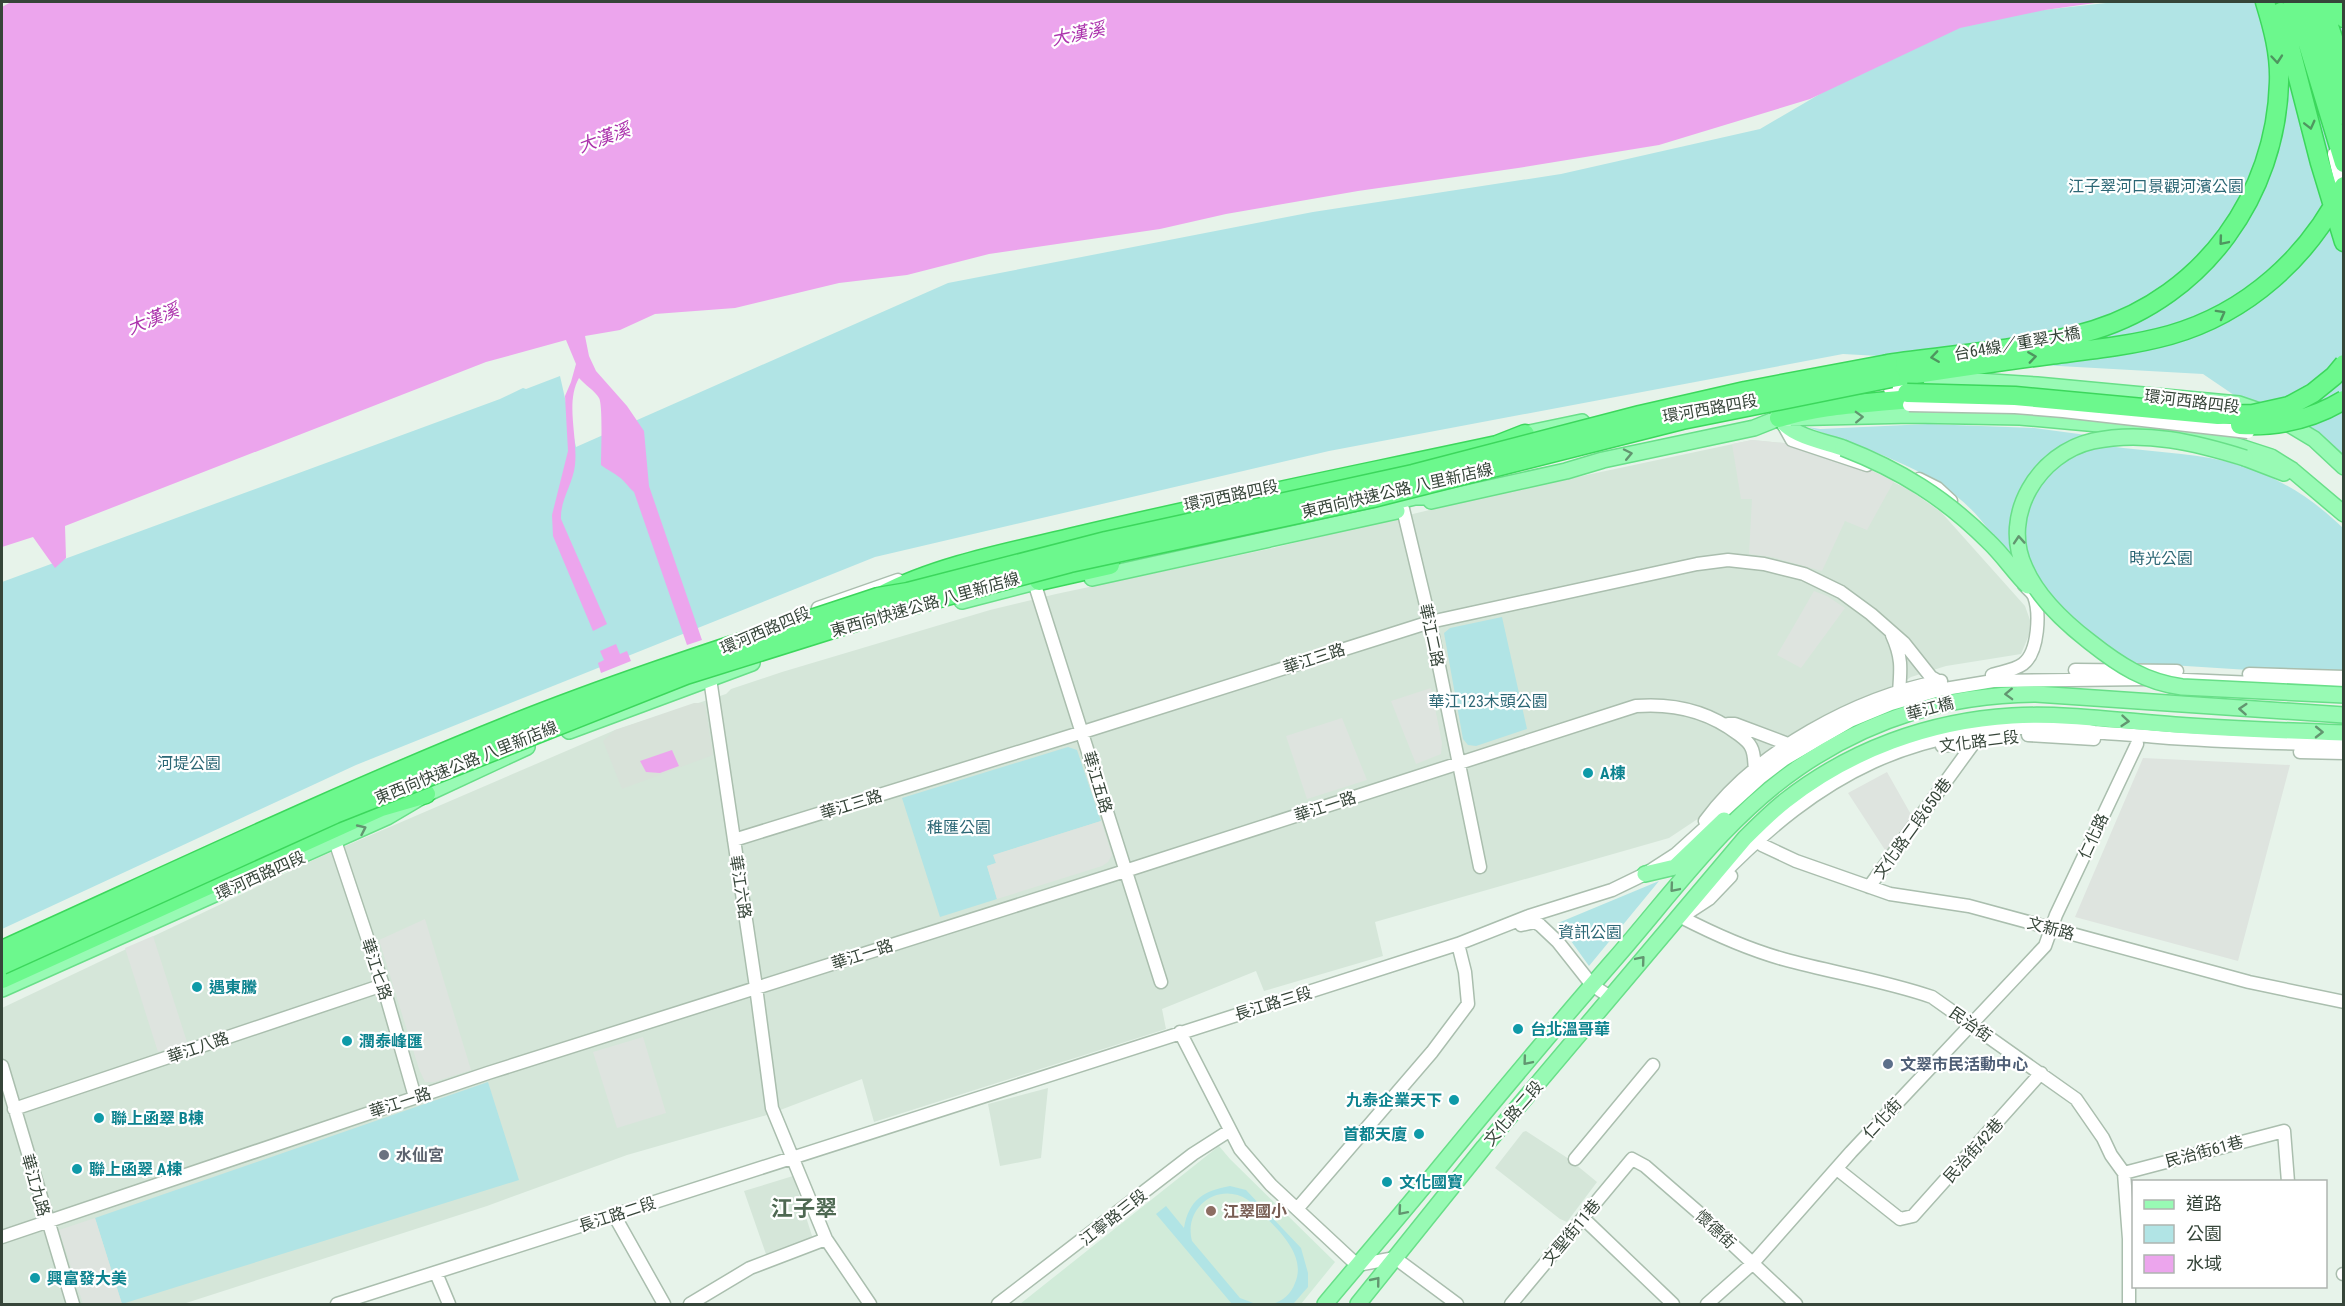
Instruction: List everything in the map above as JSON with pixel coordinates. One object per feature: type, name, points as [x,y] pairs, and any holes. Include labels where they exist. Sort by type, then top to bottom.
[{"type":"highway","name":"台64線／重翠大橋","points":[[1899,390],[2019,345],[2094,330],[2129,316],[2166,295],[2197,269],[2227,237],[2249,203],[2266,163],[2276,120],[2279,80],[2275,35],[2265,2]]},
{"type":"highway","points":[[2278,2],[2343,242]]},
{"type":"highway","points":[[2293,2],[2343,163]]},
{"type":"highway","points":[[2307,2],[2343,116]]},
{"type":"highway","points":[[2321,2],[2343,71]]},
{"type":"highway","points":[[2337,2],[2343,18]]},
{"type":"highway","name":"台64線／重翠大橋","points":[[1899,390],[2170,335],[2210,320],[2242,303],[2276,278],[2307,246],[2331,211],[2343,186]]},
{"type":"highway","points":[[1870,389],[2015,396],[2218,415],[2253,414],[2289,406],[2313,393],[2334,376],[2343,364]]},
{"type":"highway","points":[[1779,418],[1899,390],[2250,425],[2301,420],[2325,411],[2343,400]]},
{"type":"highway","name":"東西向快速公路 八里新店線","points":[[2,964],[334,814],[697,671],[887,612],[1070,563],[1373,498],[1735,408],[1899,390]]},
{"type":"highway","name":"東西向快速公路 八里新店線","points":[[2,950],[333,800],[511,725],[682,663],[878,597],[908,592],[1106,541],[1413,474],[1640,415],[1745,391],[1899,390]]},
{"type":"highway","points":[[1036,582],[1408,502],[1600,449],[1735,408]]},
{"type":"highway","points":[[878,597],[906,582],[1001,555],[1109,529],[1497,445],[1525,434]]},
{"type":"highway","points":[[2,979],[381,807],[426,794]]},
{"type":"main road","name":"環河西路四段","points":[[2,964],[423,771],[483,732],[615,680],[1030,567],[1641,419],[1828,389],[1870,389],[1892,380],[1943,378],[2239,404],[2277,417],[2314,439],[2343,467]]},
{"type":"main road","name":"環河西路四段","points":[[1525,434],[1740,392],[1773,397]]},
{"type":"main road","points":[[1773,397],[1779,418],[1792,430],[1876,460],[1913,480],[1946,505],[1990,543],[2012,570],[2058,615],[2120,666],[2162,684],[2271,693],[2343,695]]},
{"type":"main road","name":"環河西路四段","points":[[1036,582],[1061,585],[1417,506],[1439,497],[1754,428],[1779,418],[1912,415],[2020,417],[2197,433],[2271,457],[2311,485],[2343,514]]},
{"type":"main road","points":[[2058,615],[2039,592],[2024,566],[2019,549],[2018,529],[2021,508],[2032,483],[2039,474],[2073,447],[2122,437],[2189,442],[2245,458],[2311,485]]},
{"type":"main road","name":"環河西路四段","points":[[2,989],[387,817],[426,794],[514,752],[711,677],[828,636],[1036,582],[1073,565],[1342,506],[1361,509],[1415,497],[1439,497]]},
{"type":"main road","name":"華江橋","points":[[1612,962],[1681,880],[1741,816],[1769,790],[1799,768],[1839,744],[1901,716],[1933,705],[2004,694],[2067,696],[2343,715]]},
{"type":"main road","points":[[1645,874],[1675,867],[1762,784],[1816,746],[1848,728],[1875,717],[1901,716]]},
{"type":"main road","name":"文化路二段","points":[[1358,1305],[1484,1147],[1610,997],[1745,838],[1784,802],[1814,780],[1848,760],[1887,742],[1926,730],[1967,720],[2014,716],[2066,722]]},
{"type":"main road","points":[[2066,722],[2343,733]]},
{"type":"main road","name":"環河西路四段","points":[[423,771],[514,752]]},
{"type":"main road","name":"文化路二段","points":[[1324,1305],[1612,962]]},
{"type":"street","points":[[2286,2],[2304,54],[2343,195]]},
{"type":"street","points":[[1899,390],[2016,391],[2217,409],[2253,408],[2287,400],[2310,388],[2329,372],[2343,354]]},
{"type":"street","points":[[1899,390],[2015,407],[2250,432],[2303,427],[2343,408]]},
{"type":"street","points":[[1779,418],[1877,457],[1937,488],[1984,529],[2033,594],[2065,626],[2108,660],[2141,670]]},
{"type":"street","name":"環河西路四段","points":[[704,656],[747,634],[875,586],[1023,544],[1104,523],[1481,440],[1525,434]]},
{"type":"street","name":"華江二路","points":[[1403,509],[1430,622],[1480,867]]},
{"type":"street","name":"華江三路","points":[[734,840],[1430,622],[1697,564],[1728,560],[1764,564],[1804,574],[1841,592],[1871,614],[1904,643],[1931,677],[1938,681]]},
{"type":"street","name":"華江五路","points":[[1036,582],[1161,982]]},
{"type":"street","points":[[1992,675],[2023,664],[2030,654],[2038,619],[2033,594]]},
{"type":"street","name":"華江三路","points":[[1890,632],[1900,654],[1899,692]]},
{"type":"street","name":"華江六路","points":[[704,656],[711,677],[772,1108],[826,1239],[870,1305]]},
{"type":"street","points":[[1689,840],[1729,792],[1788,744],[1853,710],[1899,692],[1938,681],[2070,670],[2141,670],[2343,677]]},
{"type":"street","points":[[1689,840],[1785,759],[1850,721],[1891,704],[1939,690],[1993,681],[2071,679],[2181,679],[2343,687]]},
{"type":"street","name":"華江一路","points":[[2,1237],[415,1097],[1636,706],[1660,704],[1689,709],[1726,724],[1751,747],[1755,771]]},
{"type":"street","points":[[2066,722],[2093,732],[2343,745]]},
{"type":"street","name":"華江一路","points":[[1726,724],[1735,724],[1788,744]]},
{"type":"street","name":"環河西路四段","points":[[2,945],[483,732]]},
{"type":"street","name":"文化路二段","points":[[1676,920],[1709,899],[1762,845],[1796,816],[1847,782],[1906,755],[1933,747],[1976,740],[2036,735],[2090,738],[2137,744],[2343,753]]},
{"type":"street","name":"文化路二段650巷","points":[[1869,887],[1976,740]]},
{"type":"street","name":"仁化路","points":[[2053,929],[2056,915],[2137,744]]},
{"type":"street","name":"長江路三段","points":[[897,1124],[1458,944],[1529,916],[1599,895],[1645,874],[1676,854],[1689,840]]},
{"type":"street","name":"華江七路","points":[[335,841],[382,985],[415,1097]]},
{"type":"street","name":"文新路","points":[[1762,845],[1796,861],[1890,894],[1969,906],[2249,982],[2343,1002]]},
{"type":"street","points":[[1558,942],[1552,924],[1554,916],[1599,895]]},
{"type":"street","name":"民治街","points":[[1676,920],[1733,943],[1784,959],[1904,987],[1932,997],[2076,1099],[2124,1173],[2131,1248],[2129,1305]]},
{"type":"street","points":[[1504,927],[1535,922],[1558,942],[1592,985],[1610,997]]},
{"type":"street","name":"仁化街","points":[[1707,1305],[1752,1264],[1837,1168],[2045,946],[2053,929]]},
{"type":"street","points":[[1297,1209],[1432,1052],[1468,1005],[1465,972],[1458,944]]},
{"type":"street","name":"華江八路","points":[[14,1109],[382,985]]},
{"type":"street","points":[[1180,1032],[1219,1106],[1229,1131],[1240,1149],[1271,1185],[1357,1265],[1395,1258],[1457,1305]]},
{"type":"street","name":"華江九路","points":[[2,1065],[73,1305]]},
{"type":"street","points":[[1575,1159],[1653,1065]]},
{"type":"street","name":"民治街42巷","points":[[1837,1168],[1900,1219],[1913,1216],[2041,1073]]},
{"type":"street","name":"長江路二段","points":[[337,1305],[897,1124]]},
{"type":"street","name":"江寧路三段","points":[[998,1305],[1192,1154],[1229,1131]]},
{"type":"street","name":"民治街61巷","points":[[2124,1173],[2284,1131],[2288,1180]]},
{"type":"street","name":"文聖街11巷","points":[[1511,1305],[1632,1159]]},
{"type":"street","name":"懷德街","points":[[1632,1159],[1645,1166],[1796,1305]]},
{"type":"street","points":[[614,1215],[664,1305]]},
{"type":"street","points":[[1582,1218],[1672,1305]]},
{"type":"street","points":[[690,1305],[750,1268],[826,1239]]},
{"type":"street","points":[[436,1273],[449,1305]]},
{"type":"shaded area","points":[[1752,440],[1784,443],[1862,466],[1911,491],[1941,512],[2025,606],[2030,620],[2029,635],[2021,654],[1946,666],[1911,677],[1669,838],[1375,922],[1383,956],[1264,991],[1256,971],[1162,1009],[1166,1029],[874,1122],[862,1079],[767,1115],[627,1155],[487,1206],[183,1304],[2,1304],[2,1008],[320,857],[615,730],[726,694],[731,689],[782,672],[990,610],[1056,594],[1273,548],[1487,496]]},
{"type":"shaded area","points":[[1752,440],[1784,443],[1817,451],[1862,466],[1894,481],[1867,530],[1845,521],[1822,571],[1772,557],[1749,554],[1752,499],[1741,499],[1732,444]]},
{"type":"shaded area","points":[[1814,591],[1827,596],[1845,608],[1801,668],[1777,655]]},
{"type":"shaded area","points":[[1431,688],[1442,743],[1441,754],[1416,764],[1391,701]]},
{"type":"shaded area","points":[[694,703],[702,703],[705,706],[713,755],[622,789],[603,741],[615,730]]},
{"type":"shaded area","points":[[1342,718],[1367,780],[1307,799],[1286,736]]},
{"type":"shaded area","points":[[2143,758],[2290,765],[2238,961],[2075,917]]},
{"type":"shaded area","points":[[1887,772],[1913,818],[1887,853],[1848,793]]},
{"type":"shaded area","points":[[1101,821],[1112,855],[1108,862],[1102,866],[997,899],[987,866],[996,863],[993,855]]},
{"type":"shaded area","points":[[425,919],[471,1070],[434,1082],[425,1082],[419,1069],[379,940]]},
{"type":"shaded area","points":[[153,936],[187,1042],[158,1052],[125,948]]},
{"type":"shaded area","points":[[643,1037],[666,1113],[617,1128],[593,1052]]},
{"type":"shaded area","points":[[1048,1088],[1041,1158],[1000,1166],[988,1104]]},
{"type":"shaded area","points":[[1526,1131],[1569,1159],[1597,1182],[1567,1222],[1560,1219],[1495,1168]]},
{"type":"shaded area","name":"江翠國小","points":[[1219,1146],[1335,1262],[1301,1304],[1020,1304]]},
{"type":"shaded area","points":[[793,1176],[813,1239],[767,1257],[744,1191]]},
{"type":"shaded area","points":[[95,1218],[122,1304],[83,1304],[59,1230]]},
{"type":"green space","name":"江子翠河口景觀河濱公園","points":[[2115,2],[2343,2],[2343,469],[2203,374],[1843,354],[1329,451],[875,557],[356,765],[2,929],[2,582],[560,376],[576,447],[948,283],[1313,212],[1561,174],[1760,129],[1945,21]]},
{"type":"green space","points":[[1928,424],[2034,428],[2094,436],[2061,446],[2039,467],[2022,492],[2024,579],[1980,519],[1963,501],[1943,486],[1900,463],[1808,427],[1820,429]]},
{"type":"green space","name":"時光公園","points":[[2109,446],[2196,456],[2224,461],[2257,471],[2303,495],[2343,528],[2343,676],[2123,662],[2055,603],[2025,558],[2022,537],[2030,494],[2071,452]]},
{"type":"green space","name":"華江123木頭公園","points":[[1502,617],[1527,729],[1476,746],[1468,745],[1463,739],[1444,633],[1450,628]]},
{"type":"green space","name":"稚匯公園","points":[[1068,747],[1077,750],[1101,821],[994,855],[996,863],[987,866],[997,899],[940,917],[902,798]]},
{"type":"green space","name":"資訊公園","points":[[1659,881],[1589,966],[1558,923]]},
{"type":"green space","points":[[488,1082],[519,1180],[122,1304],[95,1218]]},
{"type":"green space","points":[[1230,1186],[1246,1190],[1301,1248],[1308,1273],[1308,1287],[1294,1303],[1272,1304],[1286,1296],[1295,1283],[1298,1271],[1292,1248],[1248,1200],[1237,1195],[1215,1196],[1198,1208],[1191,1229],[1192,1241],[1240,1298],[1256,1304],[1232,1304],[1156,1214],[1166,1206],[1184,1228],[1190,1210],[1199,1198]]},
{"type":"water","name":"大漢溪","points":[[11,2],[2102,2],[2045,10],[1960,28],[1810,99],[1659,145],[1358,191],[1226,214],[1160,229],[989,254],[907,275],[839,283],[735,308],[655,314],[620,330],[585,336],[589,356],[596,371],[627,406],[644,431],[649,486],[702,640],[687,645],[634,492],[621,478],[601,465],[599,398],[579,378],[572,409],[575,465],[562,505],[561,519],[607,624],[593,631],[553,536],[552,515],[568,451],[565,396],[576,364],[566,340],[486,362],[65,526],[66,558],[55,568],[33,537],[2,547],[2,7]]},
{"type":"water","points":[[616,644],[620,654],[627,651],[631,661],[601,673],[598,663],[604,660],[600,651]]},
{"type":"water","points":[[672,750],[679,766],[660,773],[646,772],[640,761]]},
{"type":"place","name":"A棟","points":[[1588,773]]},
{"type":"place","name":"遇東騰","points":[[197,987]]},
{"type":"place","name":"台北溫哥華","points":[[1518,1029]]},
{"type":"place","name":"潤泰峰匯","points":[[347,1041]]},
{"type":"place","name":"文翠市民活動中心","points":[[1888,1064]]},
{"type":"place","name":"九泰企業天下","points":[[1454,1100]]},
{"type":"place","name":"聯上函翠 B棟","points":[[99,1118]]},
{"type":"place","name":"首都天廈","points":[[1419,1134]]},
{"type":"place","name":"水仙宮","points":[[384,1155]]},
{"type":"place","name":"聯上函翠 A棟","points":[[77,1169]]},
{"type":"place","name":"文化國寶","points":[[1387,1182]]},
{"type":"place","name":"江翠國小","points":[[1211,1211]]},
{"type":"place","name":"興富發大美","points":[[35,1278]]},
{"type":"district","name":"江子翠","points":[[804,1208]]},
{"type":"park label","name":"河堤公園","points":[[189,763]]}]
